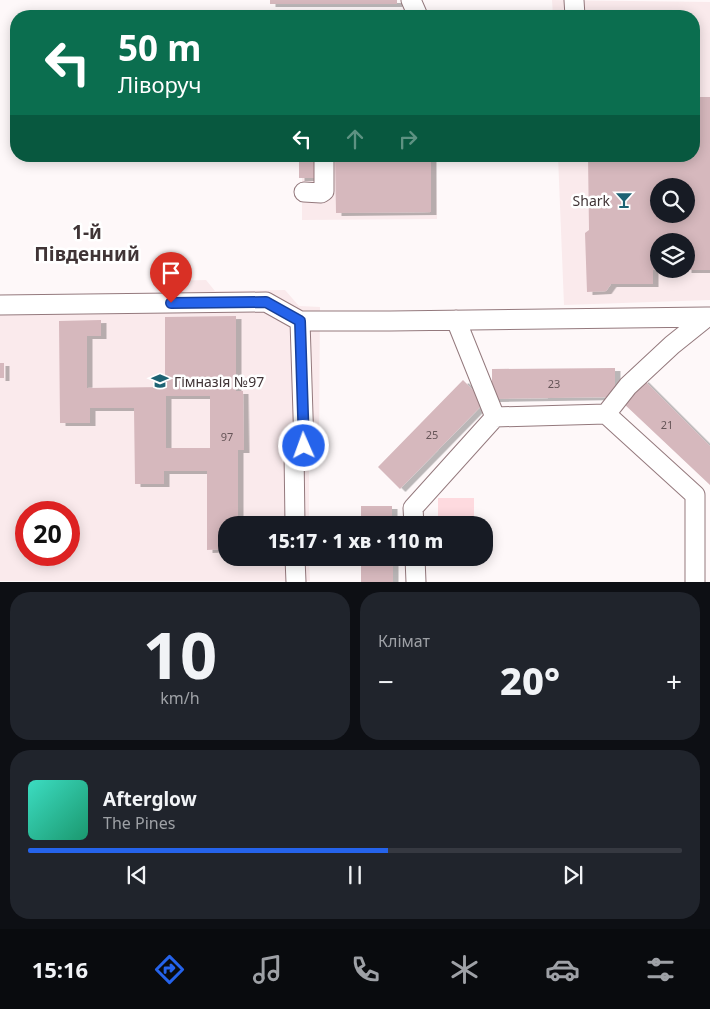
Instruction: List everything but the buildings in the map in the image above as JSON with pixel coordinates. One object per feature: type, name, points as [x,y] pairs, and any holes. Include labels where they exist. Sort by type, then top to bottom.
[{"type":"lane","points":[[304,192],[322,193],[324,191],[324,162]]},
{"type":"lane","points":[[0,306],[266,302],[300,321],[709,317]]},
{"type":"lane","points":[[606,414],[628,386],[672,345],[709,317]]},
{"type":"lane","points":[[456,320],[495,417]]},
{"type":"lane","points":[[295,516],[294,450],[304,446],[300,321]]},
{"type":"lane","points":[[414,516],[414,508],[495,417],[606,414],[702,492],[695,582]]},
{"type":"lane","points":[[295,566],[296,582]]},
{"type":"lane","points":[[415,566],[416,582]]},
{"type":"shaded area","points":[[552,0],[710,2],[710,300],[564,305],[558,162],[700,162],[700,10],[553,10]]},
{"type":"shaded area","points":[[302,162],[436,162],[437,219],[302,220]]},
{"type":"shaded area","name":"Гімназія №97","points":[[206,280],[215,291],[285,290],[299,306],[320,307],[319,441],[309,456],[309,516],[218,516],[218,566],[309,566],[310,581],[0,581],[0,295],[161,293],[167,281]]},
{"type":"shaded area","points":[[438,498],[474,498],[474,516],[438,516]]},
{"type":"place","name":"Shark","points":[[624,200]]},
{"type":"place","name":"Гімназія №97","points":[[160,381]]},
{"type":"district","name":"1-й Південний","points":[[87,243]]},
{"type":"route","points":[[171,303],[266,302],[300,321],[304,446]]}]
